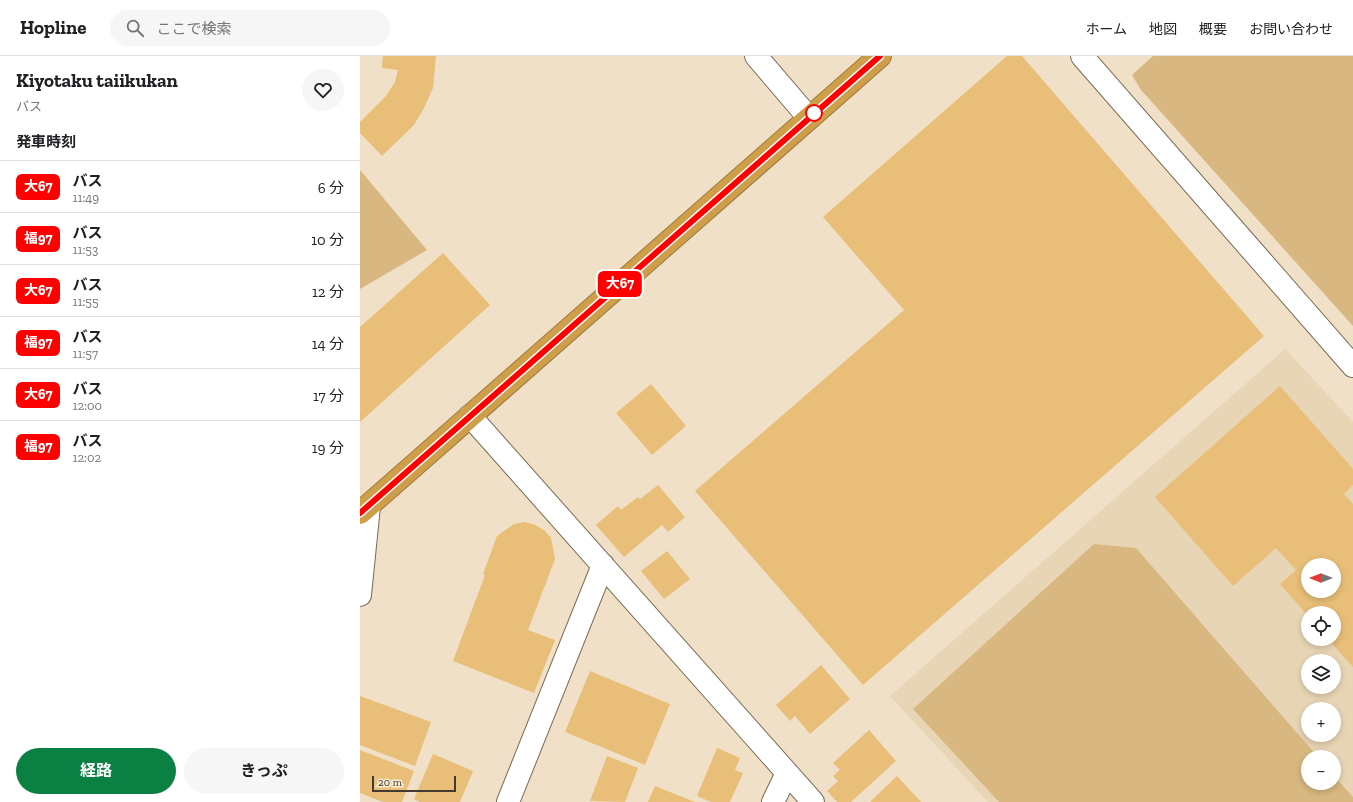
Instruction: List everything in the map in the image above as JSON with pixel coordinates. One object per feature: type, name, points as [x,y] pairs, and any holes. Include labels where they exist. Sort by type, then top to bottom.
[{"type":"highway","points":[[364,510],[880,56]]},
{"type":"street","points":[[756,56],[809,118]]},
{"type":"street","points":[[1082,56],[1353,366]]},
{"type":"street","points":[[470,416],[813,802]]},
{"type":"street","points":[[360,595],[364,510]]},
{"type":"street","points":[[508,802],[603,565]]},
{"type":"street","points":[[773,802],[787,773]]},
{"type":"shaded area","points":[[1153,56],[1353,56],[1353,326],[1141,90],[1132,75]]},
{"type":"shaded area","points":[[360,170],[427,250],[360,289]]},
{"type":"shaded area","points":[[1285,349],[1353,422],[1353,802],[988,802],[890,696]]},
{"type":"shaded area","points":[[1094,544],[1136,548],[1301,737],[1301,742],[1305,742],[1312,750],[1301,750],[1301,790],[1341,790],[1341,784],[1353,797],[1353,802],[999,802],[913,709]]},
{"type":"building","points":[[383,56],[436,56],[433,88],[424,108],[414,125],[382,156],[360,133],[360,122],[386,96],[395,82],[398,70],[382,68]]},
{"type":"building","points":[[1007,56],[1022,56],[1264,336],[863,685],[695,491],[904,310],[823,217]]},
{"type":"building","points":[[443,253],[490,305],[360,422],[360,327]]},
{"type":"building","points":[[651,384],[686,426],[652,455],[616,413]]},
{"type":"building","points":[[1280,386],[1353,469],[1353,485],[1344,494],[1353,504],[1353,667],[1334,646],[1341,646],[1341,606],[1301,606],[1301,608],[1280,584],[1296,570],[1276,548],[1233,586],[1155,497]]},
{"type":"building","points":[[658,485],[685,517],[668,532],[662,525],[624,557],[596,525],[618,506],[621,510],[638,497],[640,499]]},
{"type":"building","points":[[525,522],[544,530],[551,538],[555,559],[528,630],[555,640],[534,693],[453,661],[485,575],[483,574],[497,536],[514,524]]},
{"type":"building","points":[[667,551],[690,579],[664,599],[641,571]]},
{"type":"building","points":[[821,665],[850,699],[810,734],[795,716],[790,721],[776,705]]},
{"type":"building","points":[[590,671],[670,704],[645,765],[565,732]]},
{"type":"building","points":[[360,696],[431,722],[415,766],[360,745]]},
{"type":"building","points":[[869,730],[896,761],[851,802],[837,802],[827,791],[838,781],[833,776],[840,770],[833,763]]},
{"type":"building","points":[[717,748],[740,758],[735,770],[743,773],[730,802],[711,802],[697,796]]},
{"type":"building","points":[[360,750],[414,771],[402,802],[383,802],[360,793]]},
{"type":"building","points":[[433,754],[473,771],[460,802],[420,802],[414,799]]},
{"type":"building","points":[[607,756],[638,768],[625,802],[590,801]]},
{"type":"building","points":[[897,776],[921,802],[870,802]]},
{"type":"building","points":[[655,786],[695,802],[648,802]]},
{"type":"bus line","name":"大67","points":[[360,513],[880,56]]}]
